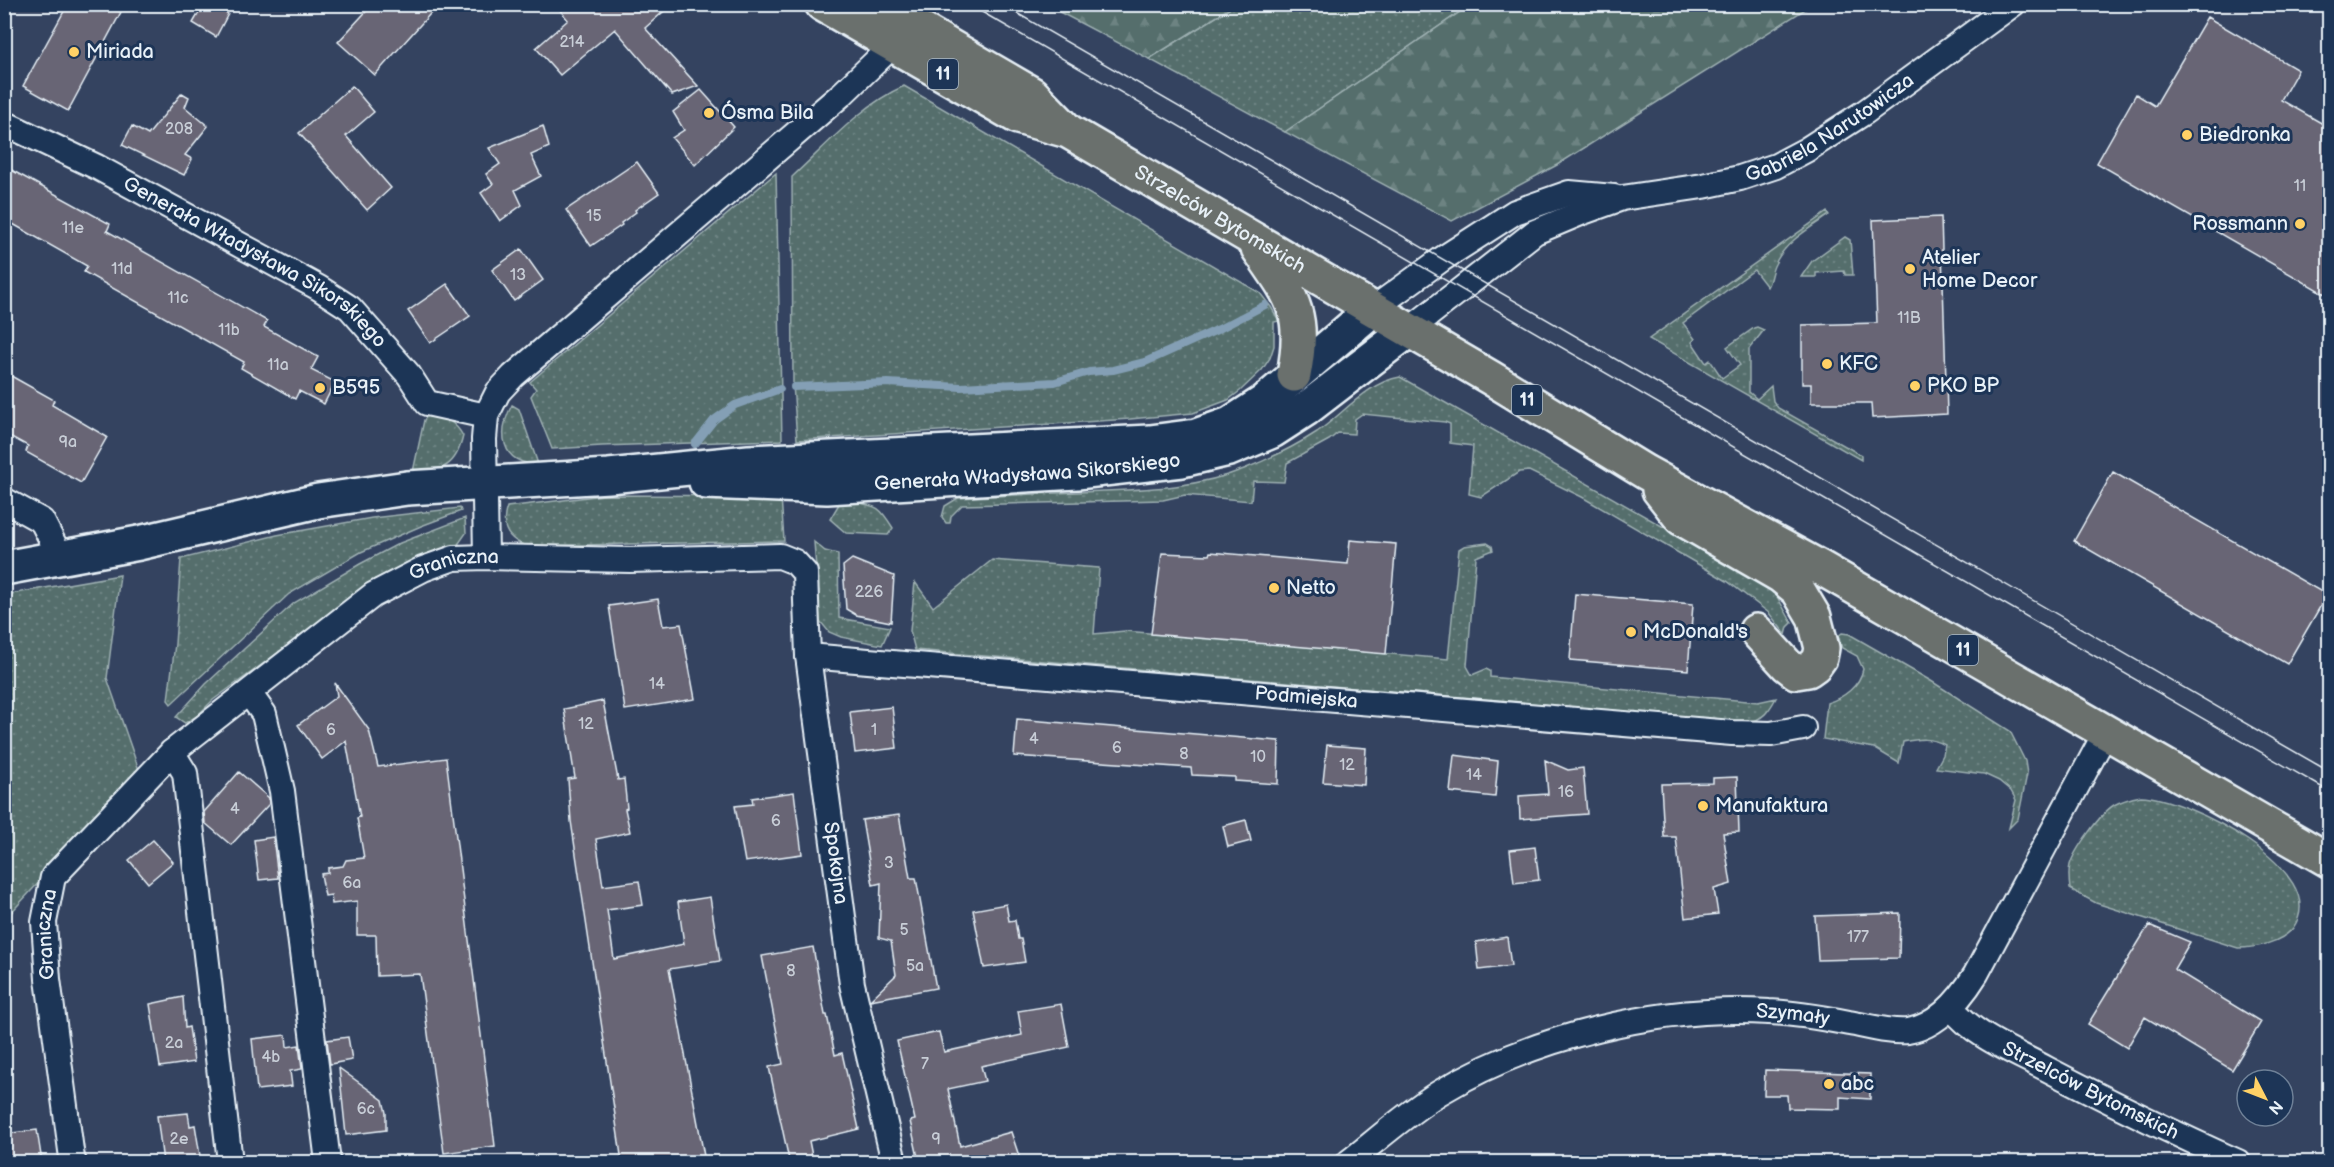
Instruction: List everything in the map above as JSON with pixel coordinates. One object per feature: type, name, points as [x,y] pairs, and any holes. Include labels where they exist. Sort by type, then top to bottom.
[{"type":"highway","name":"Strzelców Bytomskich","points":[[822,4],[1018,117],[1068,132],[1373,309]]},
{"type":"highway","name":"Strzelców Bytomskich","points":[[877,4],[1032,94],[1068,132]]},
{"type":"highway","points":[[1252,239],[1293,303],[1298,319],[1300,345],[1294,375]]},
{"type":"highway","name":"11","points":[[1373,309],[1645,472],[1821,568],[2330,861]]},
{"type":"highway","points":[[1645,472],[1681,518],[1781,576],[1798,590],[1819,630],[1822,648],[1820,658],[1808,670],[1796,672],[1756,631]]},
{"type":"street","name":"Gabriela Narutowicza","points":[[1409,330],[1535,232],[1622,198],[1740,178],[1776,166],[1806,150],[1865,112],[2013,4]]},
{"type":"street","points":[[486,557],[484,439],[486,416],[498,393],[513,376],[817,116],[893,45]]},
{"type":"street","name":"Generała Władysława Sikorskiego","points":[[4,123],[96,167],[319,288],[350,308],[409,375],[427,403],[486,416]]},
{"type":"street","name":"Gabriela Narutowicza","points":[[1373,309],[1466,242],[1515,212],[1569,193],[1622,198]]},
{"type":"street","name":"Generała Władysława Sikorskiego","points":[[4,568],[139,543],[318,501],[407,488],[609,476],[749,462],[1150,442],[1196,436],[1230,424],[1264,402],[1373,309]]},
{"type":"street","name":"Generała Władysława Sikorskiego","points":[[609,476],[789,487],[827,487],[1077,472],[1182,460],[1229,449],[1272,431],[1306,409],[1409,330]]},
{"type":"street","points":[[4,500],[42,521],[61,558]]},
{"type":"street","name":"Graniczna","points":[[75,1162],[72,1158],[48,979],[44,922],[47,899],[53,877],[172,752],[337,623],[384,590],[423,569],[454,558],[630,560],[780,556],[795,562]]},
{"type":"street","name":"Spokojna","points":[[795,562],[805,573],[808,656],[852,984],[894,1162]]},
{"type":"street","name":"Podmiejska","points":[[808,656],[1732,732],[1771,734],[1803,728]]},
{"type":"street","points":[[249,693],[264,714],[282,791],[328,1162]]},
{"type":"street","name":"Szymały","points":[[1349,1162],[1441,1092],[1515,1056],[1601,1029],[1682,1014],[1741,1011],[1795,1014],[1908,1031],[1931,1021],[1951,1007],[1964,993],[1976,974],[2106,732]]},
{"type":"street","points":[[172,752],[185,773],[230,1162]]},
{"type":"street","name":"Strzelców Bytomskich","points":[[1951,1007],[1962,1021],[1984,1036],[2129,1112],[2238,1162]]},
{"type":"green space","points":[[1235,4],[1149,59],[1046,5]]},
{"type":"green space","points":[[1235,5],[1470,5],[1285,132],[1149,59]]},
{"type":"green space","points":[[1470,5],[1812,5],[1557,165],[1452,221],[1285,132]]},
{"type":"green space","points":[[904,86],[1260,293],[1279,321],[1274,322],[1274,346],[1262,370],[1228,400],[1193,413],[797,440],[793,384],[792,177],[859,115],[888,94]]},
{"type":"green space","points":[[776,173],[782,440],[552,449],[531,396],[536,389],[530,382]]},
{"type":"green space","points":[[1827,212],[1829,215],[1799,236],[1779,256],[1767,287],[1754,270],[1683,323],[1695,339],[1692,342],[1706,363],[1710,360],[1722,378],[1740,365],[1727,347],[1754,328],[1764,330],[1749,349],[1749,392],[1757,399],[1771,386],[1773,401],[1778,408],[1861,455],[1861,460],[1649,339]]},
{"type":"green space","points":[[1845,237],[1850,240],[1853,275],[1845,275],[1844,271],[1816,273],[1816,277],[1801,277],[1812,261]]},
{"type":"green space","points":[[1400,377],[1762,583],[1775,593],[1792,623],[1786,635],[1769,613],[1727,581],[1582,497],[1529,471],[1519,472],[1481,497],[1469,494],[1473,446],[1450,443],[1450,424],[1445,422],[1362,414],[1355,419],[1354,434],[1338,433],[1287,463],[1284,482],[1253,481],[1251,501],[1185,495],[1163,500],[962,505],[951,516],[950,523],[946,523],[942,517],[945,506],[958,498],[1157,488],[1210,480],[1227,475],[1263,461],[1299,443],[1327,425],[1377,385]]},
{"type":"green space","points":[[512,405],[519,409],[538,464],[525,463],[516,458],[505,444],[505,425]]},
{"type":"green space","points":[[429,413],[449,421],[463,436],[456,455],[447,465],[432,470],[413,472],[424,420]]},
{"type":"green space","points":[[604,495],[781,496],[784,541],[526,546],[514,540],[505,526],[507,507]]},
{"type":"green space","points":[[854,502],[878,509],[893,528],[888,535],[846,533],[830,519],[839,504]]},
{"type":"green space","points":[[460,508],[461,511],[361,552],[289,594],[171,704],[168,700],[175,644],[181,559],[277,535],[372,518]]},
{"type":"green space","points":[[465,518],[466,533],[457,546],[336,611],[213,700],[197,716],[185,723],[176,717],[206,684],[294,603],[400,543]]},
{"type":"green space","points":[[814,542],[825,551],[838,554],[839,618],[890,627],[882,645],[841,637],[829,632],[820,621]]},
{"type":"green space","points":[[1487,543],[1492,546],[1493,550],[1476,557],[1467,666],[1472,675],[1486,669],[1490,671],[1490,677],[1510,679],[1758,702],[1776,698],[1771,707],[1758,719],[1748,722],[915,650],[910,631],[915,582],[933,607],[992,560],[1099,568],[1094,634],[1125,631],[1448,659],[1459,549],[1464,546]]},
{"type":"green space","points":[[120,575],[107,678],[140,773],[5,919],[5,595]]},
{"type":"green space","points":[[1842,633],[1849,634],[1931,681],[2010,731],[2025,761],[2027,774],[2018,819],[2009,828],[2016,800],[2011,791],[1999,781],[1984,774],[1936,768],[1945,745],[1940,742],[1924,739],[1903,742],[1899,763],[1874,748],[1823,739],[1827,703],[1839,698],[1855,686],[1863,669],[1857,656],[1842,648],[1838,636]]},
{"type":"green space","points":[[2141,796],[2189,809],[2219,823],[2249,841],[2275,861],[2293,883],[2300,906],[2293,928],[2282,937],[2267,944],[2238,948],[2096,903],[2070,889],[2070,865],[2089,832],[2114,805]]},
{"type":"building","points":[[68,4],[106,4],[121,12],[68,111],[23,86]]},
{"type":"building","points":[[204,4],[213,4],[228,14],[216,37],[193,23]]},
{"type":"building","points":[[373,4],[439,4],[375,75],[338,42]]},
{"type":"building","points":[[555,4],[672,4],[645,28],[698,86],[672,95],[615,29],[560,75],[536,48],[568,20]]},
{"type":"building","points":[[2207,17],[2298,70],[2281,100],[2330,128],[2330,297],[2097,163],[2136,94],[2155,106]]},
{"type":"building","points":[[352,86],[374,112],[346,136],[391,188],[367,210],[299,133]]},
{"type":"building","points":[[701,90],[734,127],[695,165],[672,138],[684,130],[673,112]]},
{"type":"building","points":[[182,93],[189,97],[185,107],[208,126],[185,155],[192,159],[184,175],[122,145],[132,126],[148,135]]},
{"type":"building","points":[[543,126],[549,147],[531,155],[541,176],[515,190],[522,205],[500,221],[481,193],[493,184],[486,174],[500,164],[489,148]]},
{"type":"building","points":[[637,162],[659,193],[635,210],[636,212],[621,223],[622,225],[591,246],[566,210]]},
{"type":"building","points":[[4,166],[110,224],[107,231],[267,321],[264,327],[318,357],[311,370],[335,382],[324,404],[299,391],[295,399],[241,368],[244,362],[84,272],[87,266],[4,219]]},
{"type":"building","points":[[1941,217],[1947,414],[1872,418],[1871,403],[1811,403],[1811,384],[1802,384],[1802,325],[1877,323],[1873,220]]},
{"type":"building","points":[[521,249],[543,280],[514,301],[492,270]]},
{"type":"building","points":[[447,284],[470,316],[430,343],[408,311]]},
{"type":"building","points":[[4,372],[54,400],[52,405],[107,437],[81,483],[26,452],[28,446],[4,433]]},
{"type":"building","points":[[2113,472],[2327,595],[2287,664],[2074,541]]},
{"type":"building","name":"Netto","points":[[1350,540],[1396,544],[1386,654],[1151,634],[1162,553],[1209,555],[1210,552],[1348,564]]},
{"type":"building","points":[[852,559],[894,576],[891,622],[856,615],[846,609],[843,566]]},
{"type":"building","name":"McDonald's","points":[[1575,594],[1693,604],[1688,670],[1570,660]]},
{"type":"building","points":[[658,599],[663,626],[681,624],[695,699],[625,710],[609,606]]},
{"type":"building","points":[[335,683],[369,730],[378,767],[446,758],[495,1146],[444,1153],[420,974],[377,976],[376,935],[357,935],[357,901],[332,904],[331,895],[325,896],[321,874],[328,873],[328,868],[343,866],[346,860],[364,858],[357,818],[360,817],[346,741],[322,759],[298,725],[337,696]]},
{"type":"building","points":[[603,701],[618,780],[624,779],[627,808],[625,809],[630,832],[596,839],[603,886],[639,881],[643,905],[607,910],[614,959],[684,944],[678,902],[710,897],[720,961],[669,969],[704,1156],[668,1162],[622,1162],[571,821],[568,779],[575,778],[564,709]]},
{"type":"building","points":[[892,707],[897,748],[855,753],[850,712]]},
{"type":"building","points":[[1017,719],[1279,741],[1278,784],[1235,781],[1235,777],[1192,775],[1191,768],[1014,756]]},
{"type":"building","points":[[1327,745],[1366,748],[1364,785],[1323,782]]},
{"type":"building","points":[[1454,755],[1498,761],[1495,797],[1450,792]]},
{"type":"building","points":[[1545,760],[1568,770],[1583,768],[1587,814],[1520,819],[1519,796],[1548,794]]},
{"type":"building","points":[[239,772],[269,798],[269,804],[231,845],[205,823],[204,812]]},
{"type":"building","points":[[1737,777],[1739,832],[1723,833],[1731,884],[1714,889],[1718,914],[1685,918],[1676,837],[1664,837],[1661,784],[1713,783],[1713,778]]},
{"type":"building","points":[[794,792],[802,854],[745,862],[735,806],[753,804],[752,798]]},
{"type":"building","points":[[899,815],[910,878],[916,878],[936,988],[870,1000],[896,975],[891,941],[879,938],[881,883],[873,885],[862,820]]},
{"type":"building","points":[[1246,820],[1251,841],[1228,847],[1223,826]]},
{"type":"building","points":[[273,837],[278,878],[259,880],[254,840]]},
{"type":"building","points":[[153,840],[173,862],[148,883],[129,860]]},
{"type":"building","points":[[1535,847],[1539,880],[1514,883],[1510,850]]},
{"type":"building","points":[[1006,904],[1009,921],[1015,920],[1025,962],[984,968],[973,910]]},
{"type":"building","points":[[1900,913],[1899,958],[1818,960],[1815,916]]},
{"type":"building","points":[[2149,925],[2190,942],[2174,969],[2261,1022],[2232,1070],[2145,1017],[2127,1048],[2088,1024]]},
{"type":"building","points":[[1507,937],[1511,966],[1479,970],[1476,942]]},
{"type":"building","points":[[813,947],[825,1015],[827,1015],[835,1055],[842,1053],[859,1129],[809,1141],[812,1156],[789,1160],[769,1067],[783,1064],[762,956]]},
{"type":"building","points":[[183,997],[185,1028],[189,1027],[194,1062],[160,1067],[150,1004]]},
{"type":"building","points":[[1061,1004],[1069,1047],[981,1066],[985,1081],[948,1089],[960,1146],[1011,1132],[1021,1162],[919,1162],[910,1121],[915,1120],[897,1041],[939,1032],[944,1052],[1022,1035],[1018,1011]]},
{"type":"building","points":[[286,1035],[287,1047],[299,1045],[302,1069],[290,1071],[292,1086],[257,1090],[252,1039]]},
{"type":"building","points":[[348,1037],[352,1060],[330,1064],[327,1040]]},
{"type":"building","points":[[339,1068],[383,1100],[386,1130],[346,1135]]},
{"type":"building","points":[[1765,1070],[1870,1074],[1870,1099],[1840,1097],[1840,1109],[1788,1108],[1787,1095],[1764,1095]]},
{"type":"building","points":[[188,1113],[190,1126],[195,1125],[201,1162],[163,1162],[157,1116]]},
{"type":"building","points":[[37,1130],[42,1162],[4,1162],[4,1134]]},
{"type":"waterway","points":[[794,387],[888,383],[961,387],[1055,382],[1089,372],[1113,370],[1145,362],[1219,329],[1265,305]]},
{"type":"waterway","points":[[695,444],[714,420],[735,405],[780,389]]},
{"type":"tram line","points":[[968,4],[2330,792]]},
{"type":"tram line","points":[[1001,4],[2330,772]]},
{"type":"place","name":"Miriada","points":[[74,52]]},
{"type":"place","name":"Ósma Bila","points":[[709,113]]},
{"type":"place","name":"Biedronka","points":[[2187,135]]},
{"type":"place","name":"Rossmann","points":[[2300,224]]},
{"type":"place","name":"Atelier Home Decor","points":[[1910,269]]},
{"type":"place","name":"KFC","points":[[1827,364]]},
{"type":"place","name":"PKO BP","points":[[1915,386]]},
{"type":"place","name":"B595","points":[[320,388]]},
{"type":"place","name":"Netto","points":[[1274,588]]},
{"type":"place","name":"McDonald's","points":[[1631,632]]},
{"type":"place","name":"Manufaktura","points":[[1703,806]]},
{"type":"place","name":"abc","points":[[1829,1084]]}]
